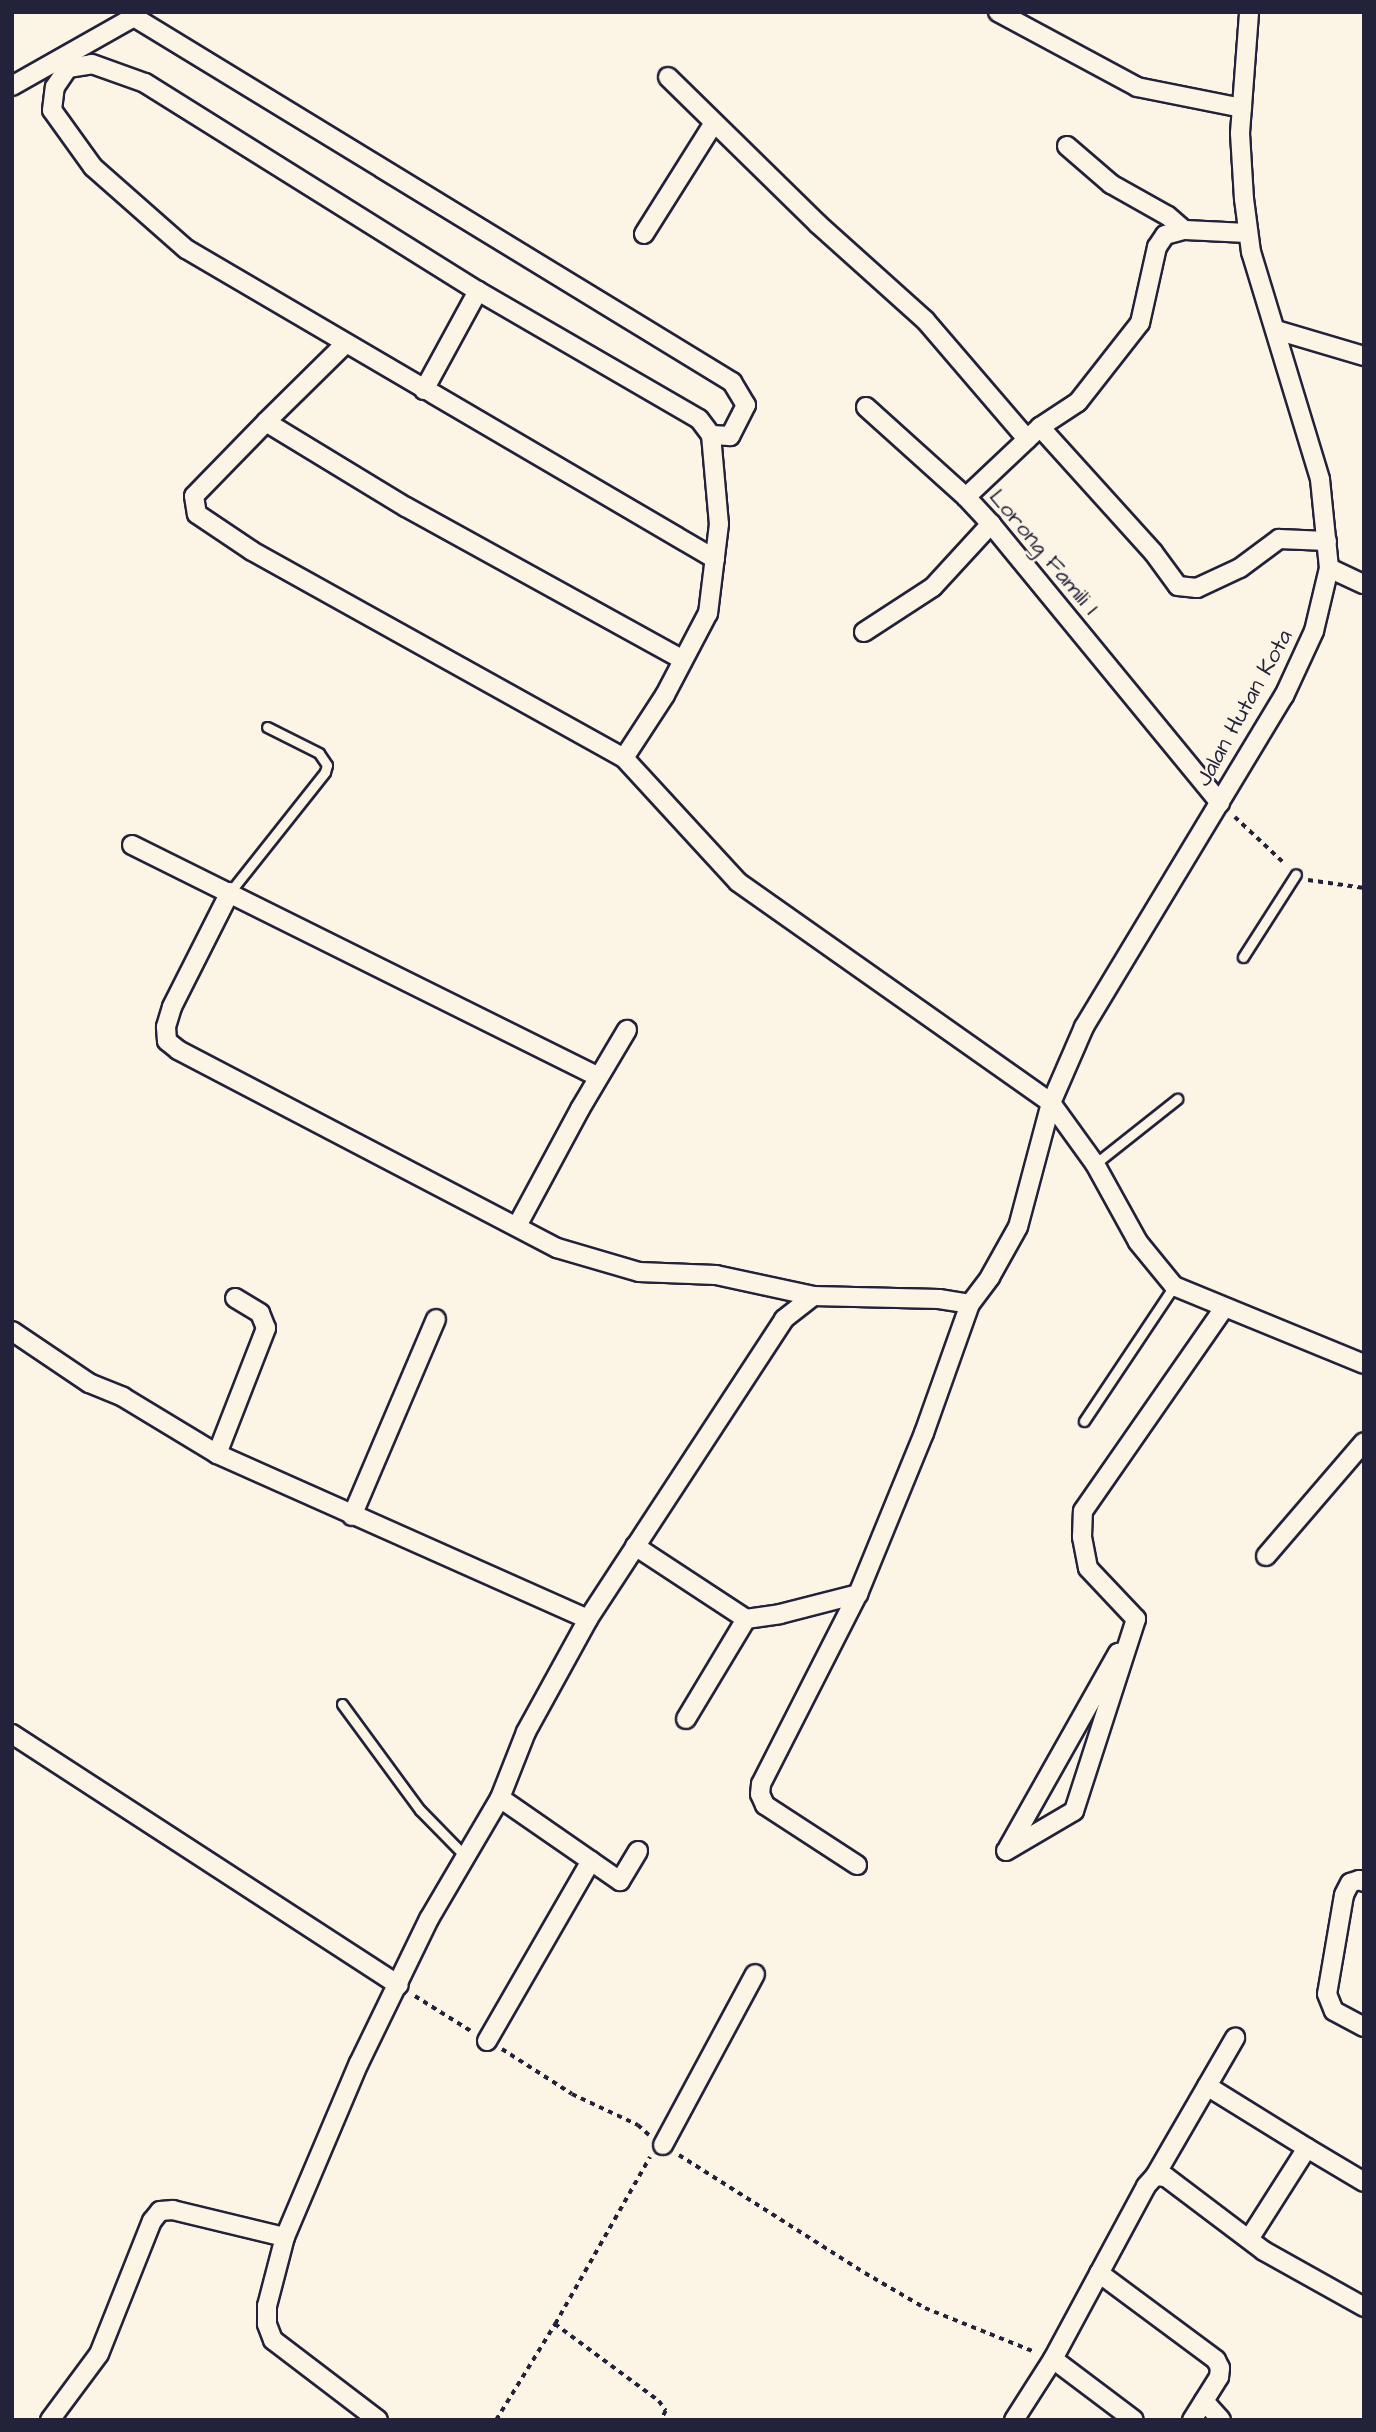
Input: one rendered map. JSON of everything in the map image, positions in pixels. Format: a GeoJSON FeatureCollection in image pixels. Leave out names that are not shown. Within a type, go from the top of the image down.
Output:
{"type":"FeatureCollection","features":[{"type":"Feature","properties":{"kind":"street"},"geometry":{"type":"LineString","coordinates":[[998,12],[1137,87],[1242,108]]}},
{"type":"Feature","properties":{"kind":"street","name":"Jalan Hutan Kota"},"geometry":{"type":"LineString","coordinates":[[857,1865],[765,1805],[760,1794],[761,1784],[858,1594],[924,1433],[970,1304],[990,1277],[1018,1227],[1051,1104],[1084,1027],[1284,696],[1314,631],[1329,568],[1320,479],[1254,264],[1248,233],[1240,133],[1249,12]]}},
{"type":"Feature","properties":{"kind":"street"},"geometry":{"type":"LineString","coordinates":[[12,86],[134,17],[732,382],[746,405],[730,436],[711,435]]}},
{"type":"Feature","properties":{"kind":"street"},"geometry":{"type":"LineString","coordinates":[[624,758],[665,695],[708,613],[715,559],[719,524],[711,435],[699,419],[478,291],[145,83],[92,64],[68,68],[55,87],[52,110],[93,167],[186,249],[715,559]]}},
{"type":"Feature","properties":{"kind":"street"},"geometry":{"type":"LineString","coordinates":[[668,78],[818,224],[925,320],[1153,552],[1178,586],[1197,588],[1240,568],[1279,539],[1327,541]]}},
{"type":"Feature","properties":{"kind":"street"},"geometry":{"type":"LineString","coordinates":[[644,234],[713,123]]}},
{"type":"Feature","properties":{"kind":"street"},"geometry":{"type":"LineString","coordinates":[[1067,146],[1111,184],[1168,216],[1184,230],[1248,233]]}},
{"type":"Feature","properties":{"kind":"street","name":"Lorong Famili I"},"geometry":{"type":"LineString","coordinates":[[1184,230],[1165,236],[1157,247],[1140,323],[1078,402],[1034,433],[966,497],[1220,803]]}},
{"type":"Feature","properties":{"kind":"street"},"geometry":{"type":"LineString","coordinates":[[424,390],[478,291]]}},
{"type":"Feature","properties":{"kind":"street"},"geometry":{"type":"LineString","coordinates":[[1276,330],[1364,356]]}},
{"type":"Feature","properties":{"kind":"street"},"geometry":{"type":"LineString","coordinates":[[345,344],[194,496],[197,514],[252,551],[624,758],[738,882],[1051,1104],[1095,1164],[1138,1242],[1174,1286],[1364,1364]]}},
{"type":"Feature","properties":{"kind":"street"},"geometry":{"type":"LineString","coordinates":[[866,407],[966,497]]}},
{"type":"Feature","properties":{"kind":"street"},"geometry":{"type":"LineString","coordinates":[[266,422],[406,507],[683,660]]}},
{"type":"Feature","properties":{"kind":"street"},"geometry":{"type":"LineString","coordinates":[[864,632],[933,587],[991,524]]}},
{"type":"Feature","properties":{"kind":"street"},"geometry":{"type":"LineString","coordinates":[[1329,568],[1364,584]]}},
{"type":"Feature","properties":{"kind":"street"},"geometry":{"type":"LineString","coordinates":[[132,845],[599,1077]]}},
{"type":"Feature","properties":{"kind":"street"},"geometry":{"type":"LineString","coordinates":[[230,892],[172,1007],[166,1027],[167,1041],[178,1050],[393,1165],[557,1248],[639,1272],[716,1275],[813,1296],[940,1300],[970,1304]]}},
{"type":"Feature","properties":{"kind":"street"},"geometry":{"type":"LineString","coordinates":[[517,1226],[627,1030]]}},
{"type":"Feature","properties":{"kind":"street"},"geometry":{"type":"LineString","coordinates":[[378,2420],[273,2340],[267,2324],[267,2306],[285,2237],[359,2063],[429,1919],[500,1798],[526,1732],[588,1619],[784,1319],[813,1296]]}},
{"type":"Feature","properties":{"kind":"street"},"geometry":{"type":"LineString","coordinates":[[217,1454],[266,1328],[260,1313],[235,1297]]}},
{"type":"Feature","properties":{"kind":"street"},"geometry":{"type":"LineString","coordinates":[[1136,1619],[1088,1568],[1082,1537],[1083,1510],[1224,1308]]}},
{"type":"Feature","properties":{"kind":"street"},"geometry":{"type":"LineString","coordinates":[[352,1516],[436,1320]]}},
{"type":"Feature","properties":{"kind":"street"},"geometry":{"type":"LineString","coordinates":[[12,1331],[89,1383],[123,1397],[217,1454],[588,1619]]}},
{"type":"Feature","properties":{"kind":"street"},"geometry":{"type":"LineString","coordinates":[[1266,1556],[1364,1442]]}},
{"type":"Feature","properties":{"kind":"street"},"geometry":{"type":"LineString","coordinates":[[635,1546],[746,1619],[780,1614],[858,1594]]}},
{"type":"Feature","properties":{"kind":"street"},"geometry":{"type":"LineString","coordinates":[[686,1719],[746,1619]]}},
{"type":"Feature","properties":{"kind":"street"},"geometry":{"type":"LineString","coordinates":[[1136,1619],[1074,1811],[1006,1851],[1104,1677],[1136,1619]]}},
{"type":"Feature","properties":{"kind":"street"},"geometry":{"type":"LineString","coordinates":[[12,1734],[399,1985]]}},
{"type":"Feature","properties":{"kind":"street"},"geometry":{"type":"LineString","coordinates":[[500,1798],[620,1881],[638,1851]]}},
{"type":"Feature","properties":{"kind":"street"},"geometry":{"type":"LineString","coordinates":[[487,2041],[591,1861]]}},
{"type":"Feature","properties":{"kind":"street"},"geometry":{"type":"LineString","coordinates":[[1364,1882],[1359,1880],[1350,1883],[1344,1895],[1327,1994],[1334,2011],[1364,2027]]}},
{"type":"Feature","properties":{"kind":"street"},"geometry":{"type":"LineString","coordinates":[[658,2142],[755,1974]]}},
{"type":"Feature","properties":{"kind":"street"},"geometry":{"type":"LineString","coordinates":[[1014,2420],[1053,2359],[1146,2186],[1155,2176],[1235,2038]]}},
{"type":"Feature","properties":{"kind":"street"},"geometry":{"type":"LineString","coordinates":[[1207,2086],[1364,2182]]}},
{"type":"Feature","properties":{"kind":"street"},"geometry":{"type":"LineString","coordinates":[[1250,2239],[1307,2148]]}},
{"type":"Feature","properties":{"kind":"street"},"geometry":{"type":"LineString","coordinates":[[1155,2176],[1166,2176],[1250,2239],[1364,2307]]}},
{"type":"Feature","properties":{"kind":"street"},"geometry":{"type":"LineString","coordinates":[[50,2420],[99,2354],[152,2221],[160,2211],[173,2210],[285,2237]]}},
{"type":"Feature","properties":{"kind":"street"},"geometry":{"type":"LineString","coordinates":[[1099,2273],[1216,2360],[1220,2368],[1219,2377],[1192,2420]]}},
{"type":"Feature","properties":{"kind":"street"},"geometry":{"type":"LineString","coordinates":[[1053,2359],[1134,2420]]}},
{"type":"Feature","properties":{"kind":"street"},"geometry":{"type":"LineString","coordinates":[[1204,2401],[1221,2420]]}},
{"type":"Feature","properties":{"kind":"lane"},"geometry":{"type":"LineString","coordinates":[[230,892],[326,772],[327,765],[318,753],[267,727]]}},
{"type":"Feature","properties":{"kind":"lane"},"geometry":{"type":"LineString","coordinates":[[1243,957],[1296,874]]}},
{"type":"Feature","properties":{"kind":"lane"},"geometry":{"type":"LineString","coordinates":[[1095,1164],[1177,1098]]}},
{"type":"Feature","properties":{"kind":"lane"},"geometry":{"type":"LineString","coordinates":[[1084,1421],[1174,1286]]}},
{"type":"Feature","properties":{"kind":"lane"},"geometry":{"type":"LineString","coordinates":[[342,1704],[420,1810],[466,1857]]}},
{"type":"Feature","properties":{"kind":"path"},"geometry":{"type":"LineString","coordinates":[[1220,803],[1296,874],[1317,882],[1364,888]]}},
{"type":"Feature","properties":{"kind":"path"},"geometry":{"type":"LineString","coordinates":[[399,1985],[572,2094],[638,2125],[658,2142],[864,2273],[926,2308],[1053,2359]]}},
{"type":"Feature","properties":{"kind":"path"},"geometry":{"type":"LineString","coordinates":[[496,2420],[555,2324],[658,2142]]}},
{"type":"Feature","properties":{"kind":"path"},"geometry":{"type":"LineString","coordinates":[[555,2324],[659,2401],[666,2411],[661,2420]]}}]}
